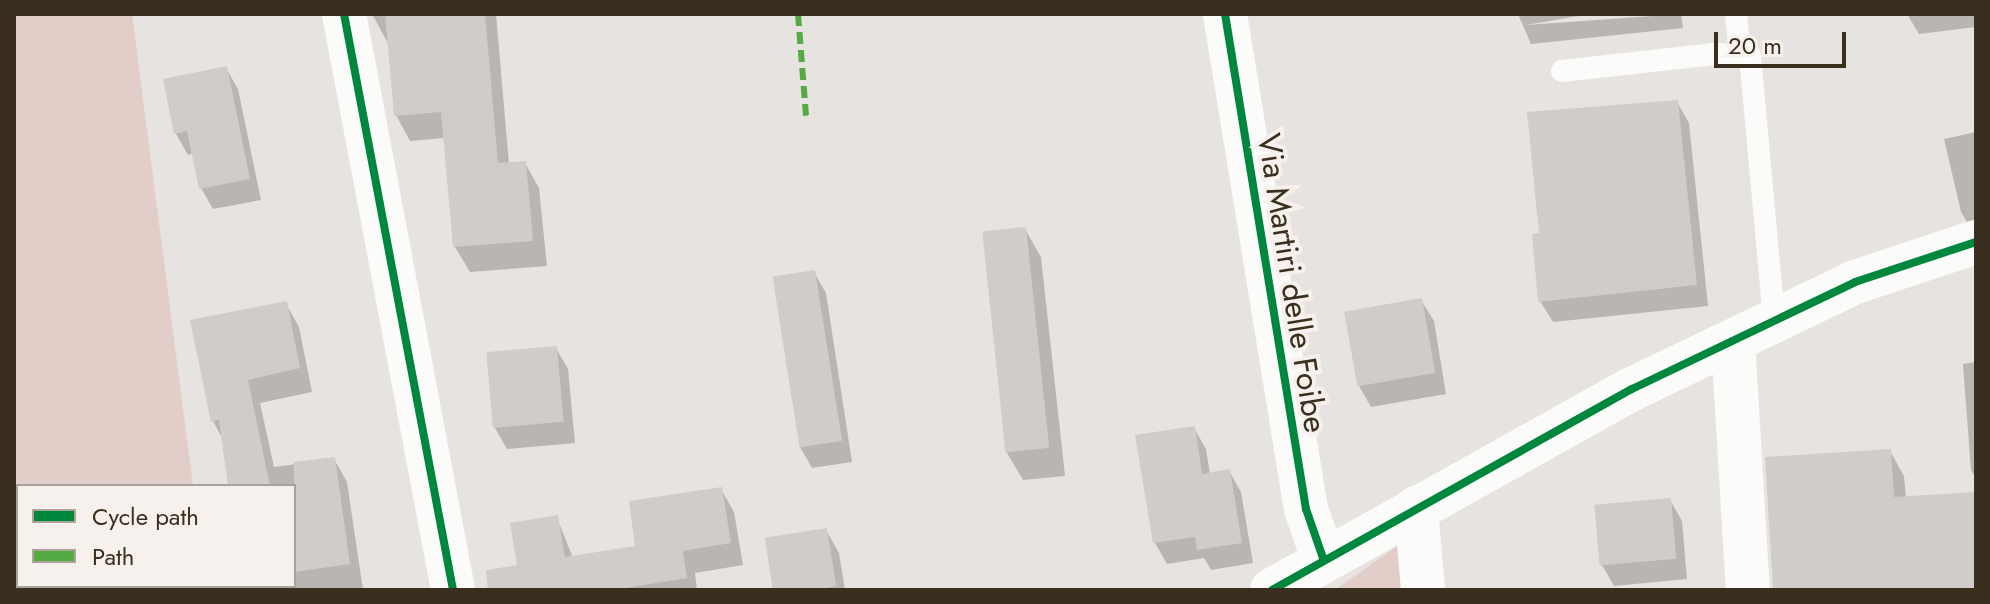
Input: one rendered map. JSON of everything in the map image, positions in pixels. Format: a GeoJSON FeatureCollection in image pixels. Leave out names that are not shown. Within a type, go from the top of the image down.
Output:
{"type":"FeatureCollection","features":[{"type":"Feature","properties":{"kind":"street"},"geometry":{"type":"LineString","coordinates":[[344,14],[453,590]]}},
{"type":"Feature","properties":{"kind":"street","name":"Via Martiri delle Foibe"},"geometry":{"type":"LineString","coordinates":[[1225,14],[1306,509],[1323,558]]}},
{"type":"Feature","properties":{"kind":"street"},"geometry":{"type":"LineString","coordinates":[[1272,590],[1323,558],[1719,348],[1855,282],[1976,242]]}},
{"type":"Feature","properties":{"kind":"street"},"geometry":{"type":"LineString","coordinates":[[1718,590],[1719,348]]}},
{"type":"Feature","properties":{"kind":"street"},"geometry":{"type":"LineString","coordinates":[[1719,348],[1748,590]]}},
{"type":"Feature","properties":{"kind":"street"},"geometry":{"type":"LineString","coordinates":[[1416,508],[1423,590]]}},
{"type":"Feature","properties":{"kind":"lane"},"geometry":{"type":"LineString","coordinates":[[1736,14],[1740,52]]}},
{"type":"Feature","properties":{"kind":"lane"},"geometry":{"type":"LineString","coordinates":[[1562,71],[1740,52],[1750,56],[1755,67],[1774,321]]}},
{"type":"Feature","properties":{"kind":"shaded area"},"geometry":{"type":"Polygon","coordinates":[[[14,14],[132,14],[193,484],[16,484],[14,553],[14,14]]]}},
{"type":"Feature","properties":{"kind":"shaded area"},"geometry":{"type":"Polygon","coordinates":[[[1400,544],[1405,590],[1335,590],[1400,544]]]}},
{"type":"Feature","properties":{"kind":"building"},"geometry":{"type":"Polygon","coordinates":[[[385,14],[485,14],[498,163],[526,161],[533,241],[453,247],[441,112],[394,116],[385,14]]]}},
{"type":"Feature","properties":{"kind":"building"},"geometry":{"type":"Polygon","coordinates":[[[227,66],[250,179],[199,189],[187,131],[174,134],[163,79],[227,66]]]}},
{"type":"Feature","properties":{"kind":"building"},"geometry":{"type":"Polygon","coordinates":[[[1678,100],[1697,285],[1538,302],[1532,234],[1539,233],[1527,112],[1678,100]]]}},
{"type":"Feature","properties":{"kind":"building"},"geometry":{"type":"Polygon","coordinates":[[[1026,227],[1049,448],[1005,452],[982,232],[1026,227]]]}},
{"type":"Feature","properties":{"kind":"building"},"geometry":{"type":"Polygon","coordinates":[[[815,270],[842,441],[800,448],[773,277],[815,270]]]}},
{"type":"Feature","properties":{"kind":"building"},"geometry":{"type":"Polygon","coordinates":[[[1422,298],[1435,373],[1357,387],[1344,312],[1422,298]]]}},
{"type":"Feature","properties":{"kind":"building"},"geometry":{"type":"Polygon","coordinates":[[[287,301],[300,368],[248,380],[270,484],[228,484],[219,420],[211,422],[190,320],[287,301]]]}},
{"type":"Feature","properties":{"kind":"building"},"geometry":{"type":"Polygon","coordinates":[[[557,346],[564,422],[493,428],[486,352],[557,346]]]}},
{"type":"Feature","properties":{"kind":"building"},"geometry":{"type":"Polygon","coordinates":[[[1195,426],[1202,474],[1230,469],[1242,543],[1197,550],[1195,537],[1153,543],[1135,435],[1195,426]]]}},
{"type":"Feature","properties":{"kind":"building"},"geometry":{"type":"Polygon","coordinates":[[[1891,449],[1894,497],[1976,492],[1976,590],[1773,590],[1765,457],[1891,449]]]}},
{"type":"Feature","properties":{"kind":"building"},"geometry":{"type":"Polygon","coordinates":[[[335,457],[350,564],[296,572],[294,462],[335,457]]]}},
{"type":"Feature","properties":{"kind":"building"},"geometry":{"type":"Polygon","coordinates":[[[722,487],[731,543],[683,551],[687,578],[613,590],[488,590],[486,570],[517,565],[510,523],[558,515],[565,557],[635,546],[629,501],[722,487]]]}},
{"type":"Feature","properties":{"kind":"building"},"geometry":{"type":"Polygon","coordinates":[[[1671,498],[1676,559],[1600,565],[1594,505],[1671,498]]]}},
{"type":"Feature","properties":{"kind":"building"},"geometry":{"type":"Polygon","coordinates":[[[827,528],[836,586],[773,590],[765,538],[827,528]]]}},
{"type":"Feature","properties":{"kind":"marked path"},"geometry":{"type":"LineString","coordinates":[[798,14],[806,116]]}},
{"type":"Feature","properties":{"kind":"cycle path"},"geometry":{"type":"LineString","coordinates":[[344,14],[453,590]]}},
{"type":"Feature","properties":{"kind":"cycle path"},"geometry":{"type":"LineString","coordinates":[[1225,14],[1306,509],[1323,558]]}},
{"type":"Feature","properties":{"kind":"cycle path"},"geometry":{"type":"LineString","coordinates":[[1272,590],[1632,389],[1855,282],[1976,242]]}}]}
